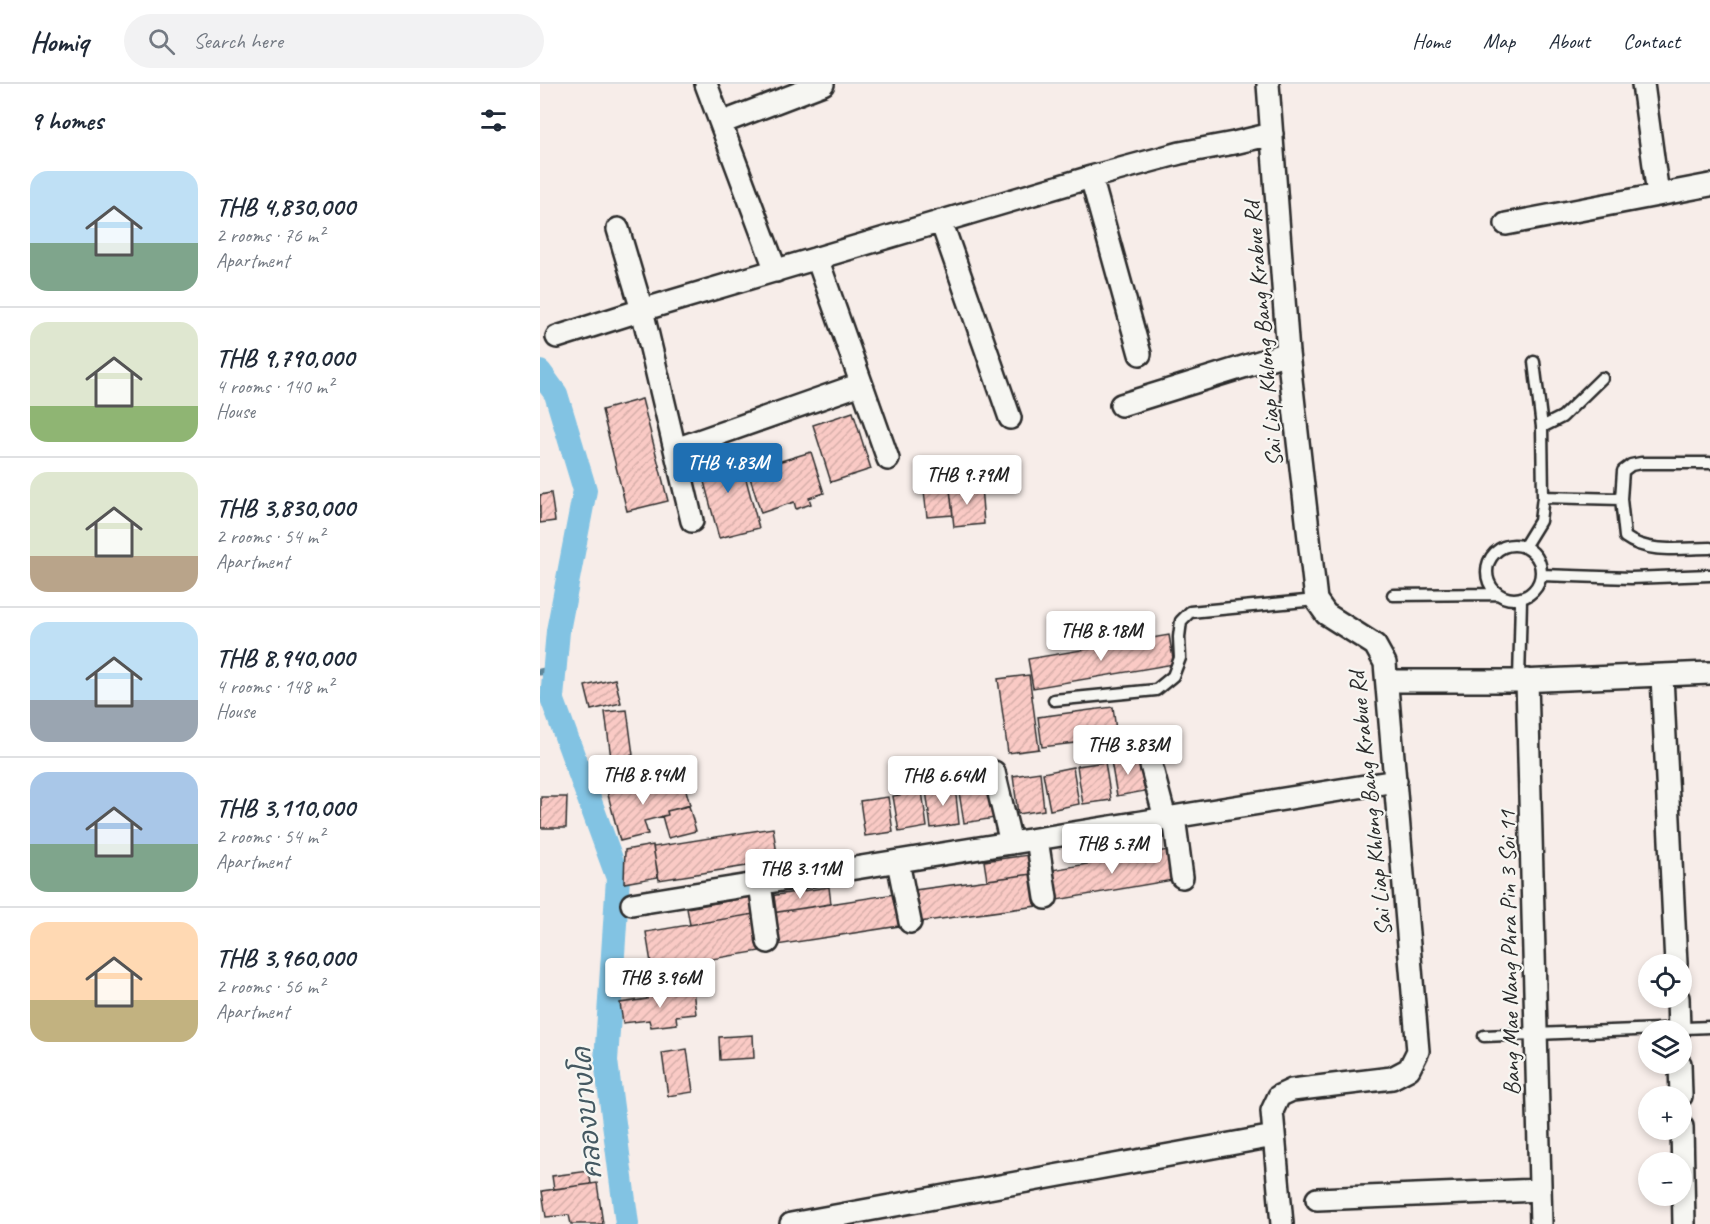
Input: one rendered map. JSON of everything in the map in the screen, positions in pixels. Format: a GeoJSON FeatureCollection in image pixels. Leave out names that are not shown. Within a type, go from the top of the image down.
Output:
{"type":"FeatureCollection","features":[{"type":"Feature","properties":{"kind":"street"},"geometry":{"type":"LineString","coordinates":[[706,84],[776,271]]}},
{"type":"Feature","properties":{"kind":"street"},"geometry":{"type":"LineString","coordinates":[[721,123],[823,84]]}},
{"type":"Feature","properties":{"kind":"street","name":"Sai Liap Khlong Bang Krabue Rd"},"geometry":{"type":"LineString","coordinates":[[1268,84],[1288,353],[1316,600],[1326,614],[1375,645],[1385,663],[1418,1052],[1409,1069],[1392,1078],[1292,1090],[1279,1096],[1272,1111],[1282,1224]]}},
{"type":"Feature","properties":{"kind":"street"},"geometry":{"type":"LineString","coordinates":[[1643,84],[1658,195]]}},
{"type":"Feature","properties":{"kind":"street"},"geometry":{"type":"LineString","coordinates":[[557,337],[1091,177],[1180,153],[1272,134]]}},
{"type":"Feature","properties":{"kind":"street"},"geometry":{"type":"LineString","coordinates":[[1091,177],[1140,354]]}},
{"type":"Feature","properties":{"kind":"street"},"geometry":{"type":"LineString","coordinates":[[1506,224],[1710,185]]}},
{"type":"Feature","properties":{"kind":"street"},"geometry":{"type":"LineString","coordinates":[[941,221],[1010,418]]}},
{"type":"Feature","properties":{"kind":"street"},"geometry":{"type":"LineString","coordinates":[[618,229],[642,310],[692,521]]}},
{"type":"Feature","properties":{"kind":"street"},"geometry":{"type":"LineString","coordinates":[[817,258],[888,459]]}},
{"type":"Feature","properties":{"kind":"street"},"geometry":{"type":"LineString","coordinates":[[1121,405],[1288,353]]}},
{"type":"Feature","properties":{"kind":"street"},"geometry":{"type":"LineString","coordinates":[[676,449],[861,384]]}},
{"type":"Feature","properties":{"kind":"street"},"geometry":{"type":"LineString","coordinates":[[1388,681],[1523,680],[1710,673]]}},
{"type":"Feature","properties":{"kind":"street"},"geometry":{"type":"LineString","coordinates":[[1662,676],[1676,954]]}},
{"type":"Feature","properties":{"kind":"street","name":"Bang Mae Nang Phra Pin 3 Soi 11"},"geometry":{"type":"LineString","coordinates":[[1523,680],[1537,1034],[1541,1224]]}},
{"type":"Feature","properties":{"kind":"street"},"geometry":{"type":"LineString","coordinates":[[1146,746],[1170,818],[1182,877]]}},
{"type":"Feature","properties":{"kind":"street"},"geometry":{"type":"LineString","coordinates":[[994,772],[1011,843]]}},
{"type":"Feature","properties":{"kind":"street"},"geometry":{"type":"LineString","coordinates":[[632,904],[1396,782]]}},
{"type":"Feature","properties":{"kind":"street"},"geometry":{"type":"LineString","coordinates":[[1037,839],[1046,898]]}},
{"type":"Feature","properties":{"kind":"street"},"geometry":{"type":"LineString","coordinates":[[898,862],[910,922]]}},
{"type":"Feature","properties":{"kind":"street"},"geometry":{"type":"LineString","coordinates":[[760,884],[768,942]]}},
{"type":"Feature","properties":{"kind":"street"},"geometry":{"type":"LineString","coordinates":[[791,1224],[1274,1136]]}},
{"type":"Feature","properties":{"kind":"street"},"geometry":{"type":"LineString","coordinates":[[1682,1140],[1684,1224]]}},
{"type":"Feature","properties":{"kind":"street"},"geometry":{"type":"LineString","coordinates":[[1317,1199],[1539,1190]]}},
{"type":"Feature","properties":{"kind":"lane"},"geometry":{"type":"LineString","coordinates":[[1524,547],[1540,521],[1543,497],[1542,427],[1534,363]]}},
{"type":"Feature","properties":{"kind":"lane"},"geometry":{"type":"LineString","coordinates":[[1542,427],[1562,417],[1602,378]]}},
{"type":"Feature","properties":{"kind":"lane"},"geometry":{"type":"LineString","coordinates":[[1710,463],[1631,465],[1623,471],[1622,499],[1625,537],[1634,544],[1648,548],[1710,548]]}},
{"type":"Feature","properties":{"kind":"lane"},"geometry":{"type":"LineString","coordinates":[[1543,497],[1622,499]]}},
{"type":"Feature","properties":{"kind":"lane"},"geometry":{"type":"LineString","coordinates":[[1516,545],[1524,547],[1538,558],[1540,581],[1532,592],[1521,598],[1505,598],[1492,589],[1486,574],[1490,559],[1501,548],[1516,545]]}},
{"type":"Feature","properties":{"kind":"lane"},"geometry":{"type":"LineString","coordinates":[[1541,574],[1631,578],[1710,575]]}},
{"type":"Feature","properties":{"kind":"lane"},"geometry":{"type":"LineString","coordinates":[[1393,595],[1498,594]]}},
{"type":"Feature","properties":{"kind":"lane"},"geometry":{"type":"LineString","coordinates":[[1521,598],[1523,680]]}},
{"type":"Feature","properties":{"kind":"lane"},"geometry":{"type":"LineString","coordinates":[[1054,700],[1156,690],[1173,676],[1180,658],[1181,621],[1190,612],[1316,600]]}},
{"type":"Feature","properties":{"kind":"lane"},"geometry":{"type":"LineString","coordinates":[[1692,1028],[1710,1027]]}},
{"type":"Feature","properties":{"kind":"lane"},"geometry":{"type":"LineString","coordinates":[[1484,1036],[1638,1030]]}},
{"type":"Feature","properties":{"kind":"building"},"geometry":{"type":"Polygon","coordinates":[[[642,399],[668,501],[627,511],[602,410],[642,399]]]}},
{"type":"Feature","properties":{"kind":"building"},"geometry":{"type":"Polygon","coordinates":[[[853,412],[871,469],[831,482],[813,425],[853,412]]]}},
{"type":"Feature","properties":{"kind":"building"},"geometry":{"type":"Polygon","coordinates":[[[738,449],[759,528],[719,538],[698,459],[738,449]]]}},
{"type":"Feature","properties":{"kind":"building"},"geometry":{"type":"Polygon","coordinates":[[[811,452],[824,493],[809,498],[811,504],[796,509],[794,502],[761,513],[748,471],[811,452]]]}},
{"type":"Feature","properties":{"kind":"building"},"geometry":{"type":"Polygon","coordinates":[[[981,486],[984,524],[954,527],[950,489],[981,486]]]}},
{"type":"Feature","properties":{"kind":"building"},"geometry":{"type":"Polygon","coordinates":[[[950,489],[953,515],[927,517],[924,491],[950,489]]]}},
{"type":"Feature","properties":{"kind":"building"},"geometry":{"type":"Polygon","coordinates":[[[551,493],[555,521],[540,523],[540,495],[551,493]]]}},
{"type":"Feature","properties":{"kind":"building"},"geometry":{"type":"Polygon","coordinates":[[[1169,635],[1174,664],[1033,688],[1028,659],[1169,635]]]}},
{"type":"Feature","properties":{"kind":"building"},"geometry":{"type":"Polygon","coordinates":[[[1029,675],[1039,749],[1008,753],[998,679],[1029,675]]]}},
{"type":"Feature","properties":{"kind":"building"},"geometry":{"type":"Polygon","coordinates":[[[615,679],[621,703],[591,710],[585,686],[615,679]]]}},
{"type":"Feature","properties":{"kind":"building"},"geometry":{"type":"Polygon","coordinates":[[[1113,707],[1117,738],[1042,747],[1038,717],[1113,707]]]}},
{"type":"Feature","properties":{"kind":"building"},"geometry":{"type":"Polygon","coordinates":[[[627,710],[633,755],[611,758],[605,712],[627,710]]]}},
{"type":"Feature","properties":{"kind":"building"},"geometry":{"type":"Polygon","coordinates":[[[626,756],[629,771],[612,773],[611,758],[626,756]]]}},
{"type":"Feature","properties":{"kind":"building"},"geometry":{"type":"Polygon","coordinates":[[[1138,756],[1145,791],[1117,796],[1111,761],[1138,756]]]}},
{"type":"Feature","properties":{"kind":"building"},"geometry":{"type":"Polygon","coordinates":[[[1105,762],[1111,800],[1083,804],[1077,766],[1105,762]]]}},
{"type":"Feature","properties":{"kind":"building"},"geometry":{"type":"Polygon","coordinates":[[[1073,767],[1079,804],[1050,810],[1043,773],[1073,767]]]}},
{"type":"Feature","properties":{"kind":"building"},"geometry":{"type":"Polygon","coordinates":[[[1040,772],[1044,810],[1018,814],[1013,776],[1040,772]]]}},
{"type":"Feature","properties":{"kind":"building"},"geometry":{"type":"Polygon","coordinates":[[[634,779],[638,790],[662,784],[662,788],[684,783],[690,805],[667,811],[668,815],[644,821],[648,834],[620,841],[606,787],[634,779]]]}},
{"type":"Feature","properties":{"kind":"building"},"geometry":{"type":"Polygon","coordinates":[[[989,781],[995,818],[964,823],[958,786],[989,781]]]}},
{"type":"Feature","properties":{"kind":"building"},"geometry":{"type":"Polygon","coordinates":[[[955,786],[959,824],[931,828],[926,790],[955,786]]]}},
{"type":"Feature","properties":{"kind":"building"},"geometry":{"type":"Polygon","coordinates":[[[922,791],[927,827],[899,832],[893,796],[922,791]]]}},
{"type":"Feature","properties":{"kind":"building"},"geometry":{"type":"Polygon","coordinates":[[[541,797],[567,797],[566,828],[541,828],[541,797]]]}},
{"type":"Feature","properties":{"kind":"building"},"geometry":{"type":"Polygon","coordinates":[[[888,797],[893,832],[865,836],[860,801],[888,797]]]}},
{"type":"Feature","properties":{"kind":"building"},"geometry":{"type":"Polygon","coordinates":[[[689,806],[696,831],[668,838],[662,816],[668,815],[667,811],[689,806]]]}},
{"type":"Feature","properties":{"kind":"building"},"geometry":{"type":"Polygon","coordinates":[[[773,828],[778,861],[659,880],[653,847],[773,828]]]}},
{"type":"Feature","properties":{"kind":"building"},"geometry":{"type":"Polygon","coordinates":[[[653,845],[658,877],[624,883],[625,850],[653,845]]]}},
{"type":"Feature","properties":{"kind":"building"},"geometry":{"type":"Polygon","coordinates":[[[1168,850],[1173,880],[1057,900],[1052,870],[1168,850]]]}},
{"type":"Feature","properties":{"kind":"building"},"geometry":{"type":"Polygon","coordinates":[[[1029,855],[1032,874],[987,880],[984,861],[1029,855]]]}},
{"type":"Feature","properties":{"kind":"building"},"geometry":{"type":"Polygon","coordinates":[[[1032,874],[1037,906],[919,922],[915,890],[1032,874]]]}},
{"type":"Feature","properties":{"kind":"building"},"geometry":{"type":"Polygon","coordinates":[[[829,887],[831,904],[772,913],[770,896],[829,887]]]}},
{"type":"Feature","properties":{"kind":"building"},"geometry":{"type":"Polygon","coordinates":[[[894,894],[899,926],[777,945],[772,913],[894,894]]]}},
{"type":"Feature","properties":{"kind":"building"},"geometry":{"type":"Polygon","coordinates":[[[751,897],[754,914],[690,925],[687,908],[751,897]]]}},
{"type":"Feature","properties":{"kind":"building"},"geometry":{"type":"Polygon","coordinates":[[[754,914],[760,951],[652,969],[646,932],[754,914]]]}},
{"type":"Feature","properties":{"kind":"building"},"geometry":{"type":"Polygon","coordinates":[[[693,990],[696,1014],[676,1016],[677,1024],[651,1027],[649,1020],[623,1023],[620,1003],[647,999],[647,996],[693,990]]]}},
{"type":"Feature","properties":{"kind":"building"},"geometry":{"type":"Polygon","coordinates":[[[753,1035],[754,1058],[720,1060],[719,1037],[753,1035]]]}},
{"type":"Feature","properties":{"kind":"building"},"geometry":{"type":"Polygon","coordinates":[[[687,1049],[693,1092],[668,1096],[662,1053],[687,1049]]]}},
{"type":"Feature","properties":{"kind":"building"},"geometry":{"type":"Polygon","coordinates":[[[589,1171],[591,1184],[554,1189],[552,1176],[589,1171]]]}},
{"type":"Feature","properties":{"kind":"building"},"geometry":{"type":"Polygon","coordinates":[[[597,1183],[603,1224],[571,1224],[569,1215],[546,1217],[542,1191],[597,1183]]]}},
{"type":"Feature","properties":{"kind":"waterway","name":"คลองบางโค"},"geometry":{"type":"LineString","coordinates":[[540,372],[556,394],[585,490],[558,631],[552,698],[618,878],[606,1061],[627,1224]]}},
{"type":"Feature","properties":{"kind":"waterway"},"geometry":{"type":"LineString","coordinates":[[540,672],[554,669]]}}]}
